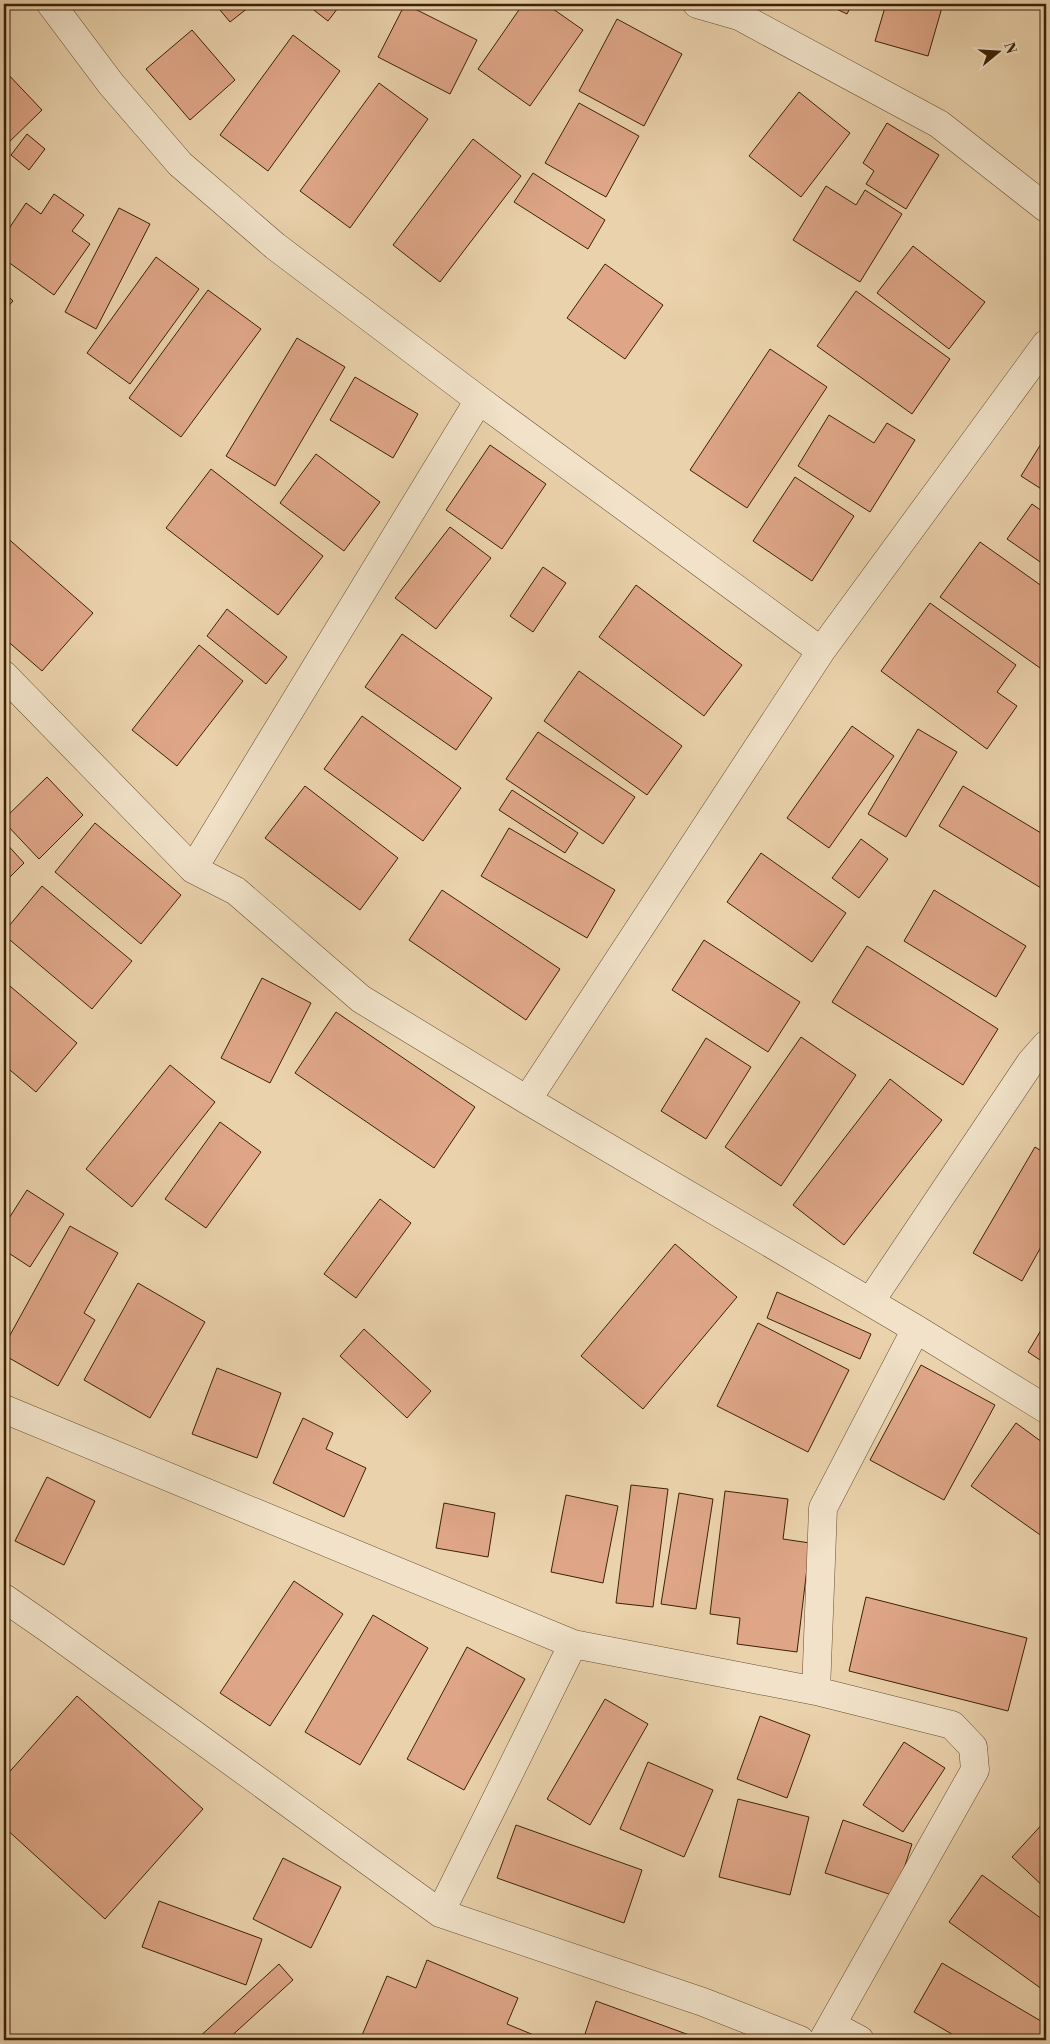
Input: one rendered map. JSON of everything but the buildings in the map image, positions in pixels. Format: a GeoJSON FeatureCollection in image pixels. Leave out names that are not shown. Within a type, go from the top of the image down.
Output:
{"type":"FeatureCollection","features":[{"type":"Feature","properties":{"kind":"street"},"geometry":{"type":"LineString","coordinates":[[51,4],[111,84],[180,164],[275,246],[479,400],[821,651]]}},
{"type":"Feature","properties":{"kind":"street"},"geometry":{"type":"LineString","coordinates":[[697,4],[741,10],[939,124],[1046,208]]}},
{"type":"Feature","properties":{"kind":"street"},"geometry":{"type":"LineString","coordinates":[[527,1100],[821,651],[1046,344]]}},
{"type":"Feature","properties":{"kind":"street"},"geometry":{"type":"LineString","coordinates":[[193,869],[479,400]]}},
{"type":"Feature","properties":{"kind":"street"},"geometry":{"type":"LineString","coordinates":[[4,676],[193,869],[236,891],[361,998],[527,1100],[916,1329],[1046,1409]]}},
{"type":"Feature","properties":{"kind":"street"},"geometry":{"type":"LineString","coordinates":[[870,1302],[1031,1062],[1046,1045]]}},
{"type":"Feature","properties":{"kind":"street"},"geometry":{"type":"LineString","coordinates":[[816,1691],[823,1508],[916,1329]]}},
{"type":"Feature","properties":{"kind":"street"},"geometry":{"type":"LineString","coordinates":[[4,1409],[573,1644],[816,1691],[952,1725],[973,1747],[976,1770],[828,2033],[860,2040]]}},
{"type":"Feature","properties":{"kind":"street"},"geometry":{"type":"LineString","coordinates":[[4,1598],[440,1913],[703,2002],[800,2040]]}},
{"type":"Feature","properties":{"kind":"street"},"geometry":{"type":"LineString","coordinates":[[440,1913],[573,1644]]}}]}
